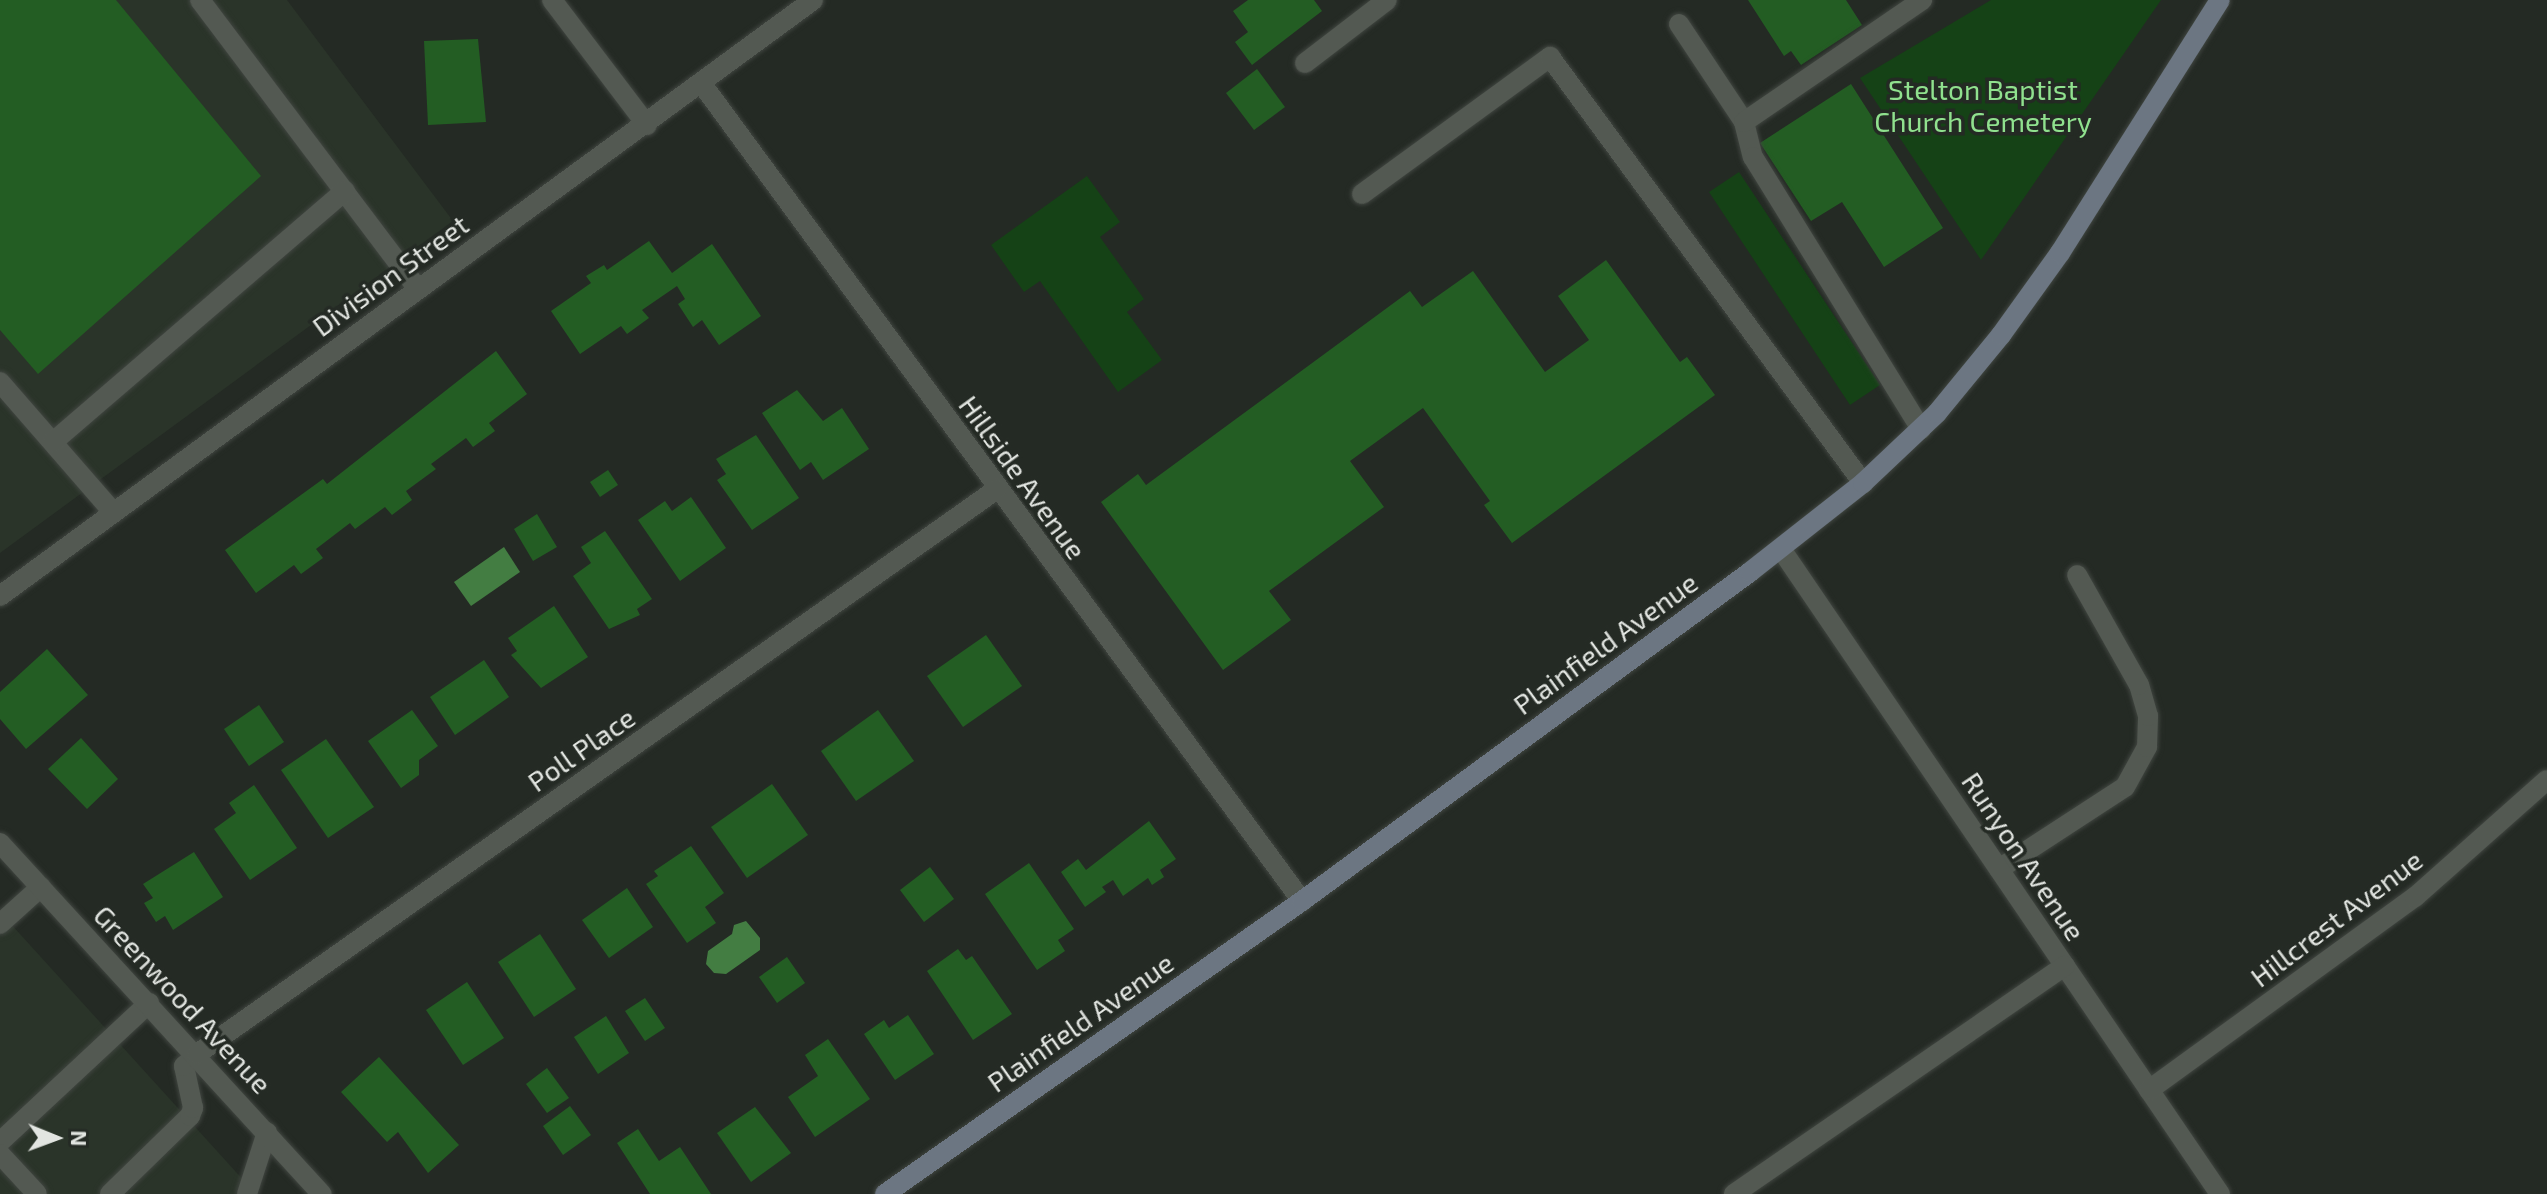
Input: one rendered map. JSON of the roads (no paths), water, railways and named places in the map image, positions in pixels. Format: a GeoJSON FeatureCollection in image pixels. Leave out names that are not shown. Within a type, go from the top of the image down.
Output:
{"type":"FeatureCollection","features":[{"type":"Feature","properties":{"kind":"main road","name":"Plainfield Avenue"},"geometry":{"type":"LineString","coordinates":[[885,1194],[1302,901],[1781,549],[1863,483],[1921,429],[2001,335],[2060,253],[2220,0]]}},
{"type":"Feature","properties":{"kind":"street"},"geometry":{"type":"LineString","coordinates":[[200,0],[418,289]]}},
{"type":"Feature","properties":{"kind":"street"},"geometry":{"type":"LineString","coordinates":[[552,0],[647,125]]}},
{"type":"Feature","properties":{"kind":"street","name":"Division Street"},"geometry":{"type":"LineString","coordinates":[[0,596],[647,125],[813,0]]}},
{"type":"Feature","properties":{"kind":"street"},"geometry":{"type":"LineString","coordinates":[[1305,63],[1387,0]]}},
{"type":"Feature","properties":{"kind":"street"},"geometry":{"type":"LineString","coordinates":[[1744,122],[1922,0]]}},
{"type":"Feature","properties":{"kind":"street"},"geometry":{"type":"LineString","coordinates":[[1679,24],[1744,122],[1753,157],[1921,429]]}},
{"type":"Feature","properties":{"kind":"street"},"geometry":{"type":"LineString","coordinates":[[1362,194],[1550,57],[1863,483]]}},
{"type":"Feature","properties":{"kind":"street","name":"Hillside Avenue"},"geometry":{"type":"LineString","coordinates":[[702,84],[1302,901]]}},
{"type":"Feature","properties":{"kind":"street"},"geometry":{"type":"LineString","coordinates":[[53,442],[345,191]]}},
{"type":"Feature","properties":{"kind":"street"},"geometry":{"type":"LineString","coordinates":[[0,382],[113,512]]}},
{"type":"Feature","properties":{"kind":"street","name":"Poll Place"},"geometry":{"type":"LineString","coordinates":[[197,1054],[997,489]]}},
{"type":"Feature","properties":{"kind":"street","name":"Runyon Avenue"},"geometry":{"type":"LineString","coordinates":[[1781,549],[2220,1194]]}},
{"type":"Feature","properties":{"kind":"street"},"geometry":{"type":"LineString","coordinates":[[1999,869],[2125,787],[2147,747],[2148,716],[2139,685],[2077,575]]}},
{"type":"Feature","properties":{"kind":"street","name":"Hillcrest Avenue"},"geometry":{"type":"LineString","coordinates":[[2149,1090],[2415,897],[2547,780]]}},
{"type":"Feature","properties":{"kind":"street","name":"Greenwood Avenue"},"geometry":{"type":"LineString","coordinates":[[0,843],[197,1054],[322,1194]]}},
{"type":"Feature","properties":{"kind":"street"},"geometry":{"type":"LineString","coordinates":[[0,924],[41,887]]}},
{"type":"Feature","properties":{"kind":"street"},"geometry":{"type":"LineString","coordinates":[[1734,1194],[2065,966]]}},
{"type":"Feature","properties":{"kind":"street"},"geometry":{"type":"LineString","coordinates":[[0,1142],[149,1003]]}},
{"type":"Feature","properties":{"kind":"street"},"geometry":{"type":"LineString","coordinates":[[110,1194],[190,1116],[193,1108],[184,1066],[197,1054]]}},
{"type":"Feature","properties":{"kind":"street"},"geometry":{"type":"LineString","coordinates":[[247,1194],[267,1132]]}},
{"type":"Feature","properties":{"kind":"street"},"geometry":{"type":"LineString","coordinates":[[0,1154],[37,1194]]}},
{"type":"Feature","properties":{"kind":"park label","name":"Stelton Baptist Church Cemetery"},"geometry":{"type":"Point","coordinates":[1983,105]}}]}
